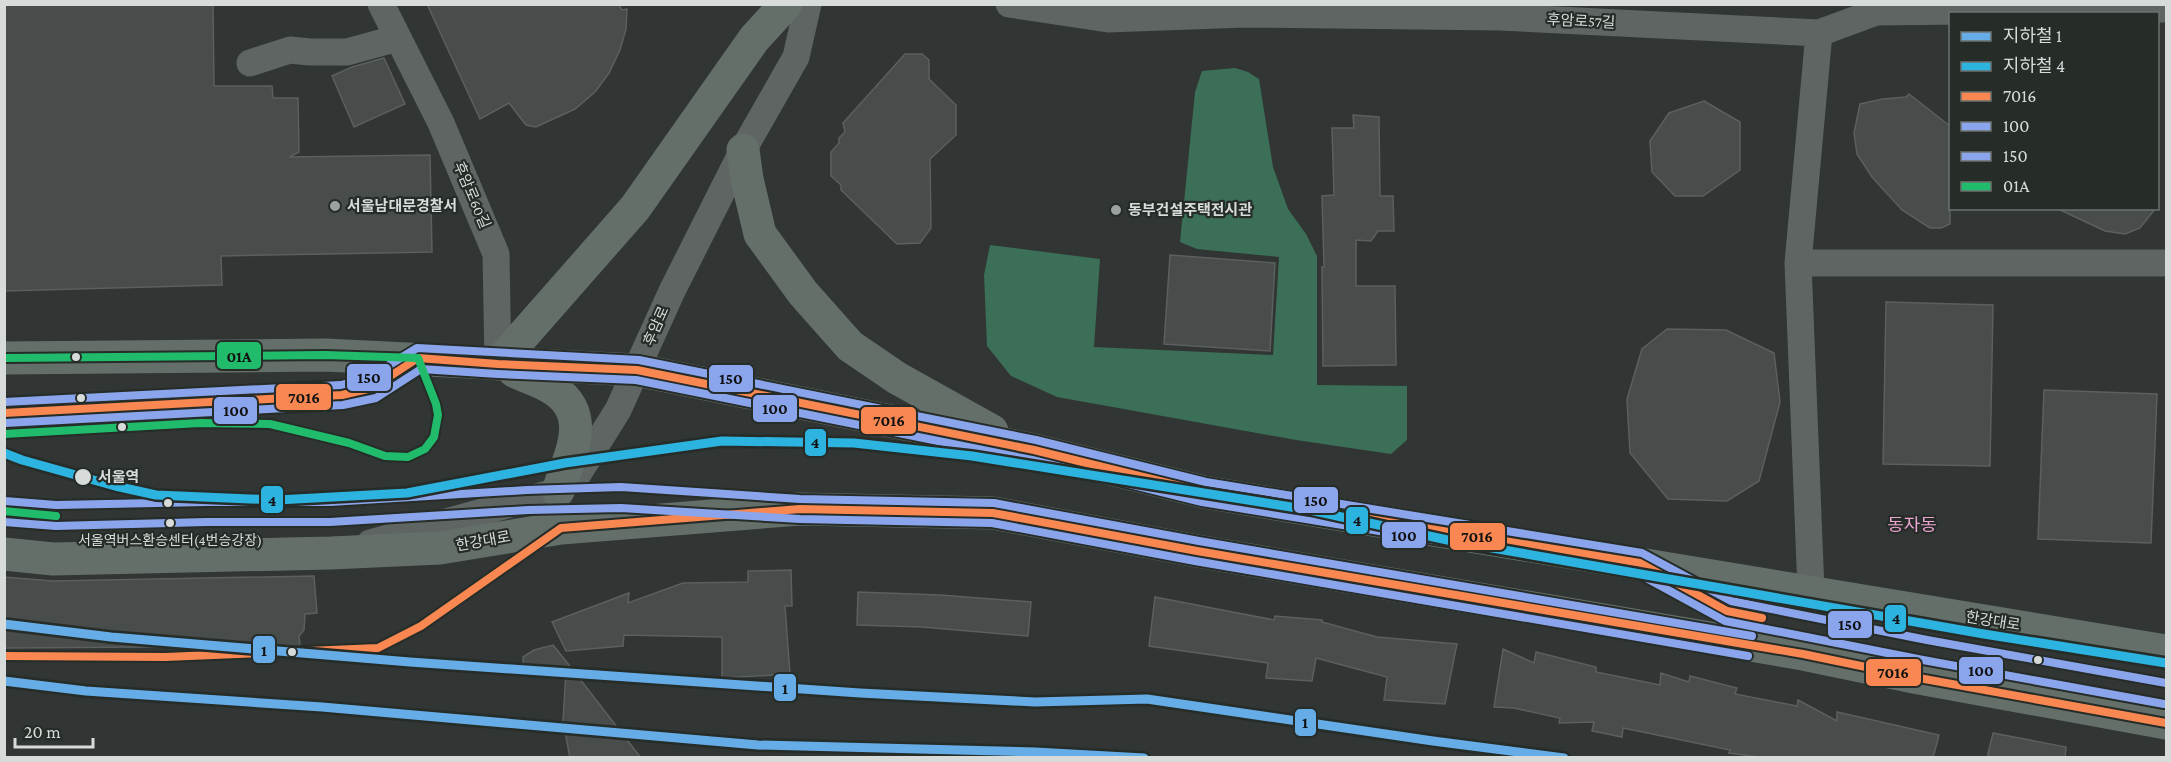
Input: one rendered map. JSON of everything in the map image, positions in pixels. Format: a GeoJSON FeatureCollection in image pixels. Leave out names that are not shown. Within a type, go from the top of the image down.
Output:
{"type":"FeatureCollection","features":[{"type":"Feature","properties":{"kind":"main road"},"geometry":{"type":"LineString","coordinates":[[558,490],[576,436],[577,422],[572,409],[552,388],[498,364],[635,208],[754,39],[786,4]]}},
{"type":"Feature","properties":{"kind":"main road"},"geometry":{"type":"LineString","coordinates":[[743,150],[760,234],[803,293],[850,346],[932,399],[1034,450]]}},
{"type":"Feature","properties":{"kind":"main road","name":"한강대로"},"geometry":{"type":"LineString","coordinates":[[4,358],[324,355],[637,370],[1034,450],[1204,492],[2166,651]]}},
{"type":"Feature","properties":{"kind":"main road","name":"한강대로"},"geometry":{"type":"LineString","coordinates":[[4,554],[54,560],[331,553],[440,548],[561,528],[800,509],[993,513],[1197,552],[1803,654],[1919,678],[2166,723]]}},
{"type":"Feature","properties":{"kind":"street","name":"후암로60길"},"geometry":{"type":"LineString","coordinates":[[381,4],[441,123],[496,254],[498,364]]}},
{"type":"Feature","properties":{"kind":"street","name":"후암로"},"geometry":{"type":"LineString","coordinates":[[331,553],[558,490],[578,474],[618,410],[672,291],[743,150],[796,57],[808,4]]}},
{"type":"Feature","properties":{"kind":"street","name":"후암로57길"},"geometry":{"type":"LineString","coordinates":[[1009,4],[1108,19],[1245,9],[1500,17],[1819,33],[1876,8],[2166,9]]}},
{"type":"Feature","properties":{"kind":"street"},"geometry":{"type":"LineString","coordinates":[[1811,591],[1798,263],[1819,33]]}},
{"type":"Feature","properties":{"kind":"street"},"geometry":{"type":"LineString","coordinates":[[250,63],[290,50],[347,52],[398,38]]}},
{"type":"Feature","properties":{"kind":"street"},"geometry":{"type":"LineString","coordinates":[[1798,263],[2166,263]]}},
{"type":"Feature","properties":{"kind":"green space"},"geometry":{"type":"Polygon","coordinates":[[[1235,68],[1259,79],[1273,167],[1288,209],[1306,234],[1317,256],[1317,385],[1407,386],[1407,440],[1391,454],[1296,440],[1057,397],[1011,376],[987,346],[984,275],[990,245],[1100,259],[1094,347],[1273,355],[1279,257],[1197,249],[1180,242],[1195,92],[1202,71],[1235,68]]]}},
{"type":"Feature","properties":{"kind":"building"},"geometry":{"type":"Polygon","coordinates":[[[4,4],[213,4],[214,86],[272,86],[273,98],[298,98],[299,152],[289,157],[430,155],[432,252],[221,256],[222,285],[4,291],[4,4]]]}},
{"type":"Feature","properties":{"kind":"building"},"geometry":{"type":"Polygon","coordinates":[[[427,4],[619,4],[622,10],[627,9],[626,29],[620,50],[609,73],[595,92],[575,109],[536,127],[526,125],[509,103],[480,119],[427,4]]]}},
{"type":"Feature","properties":{"kind":"building"},"geometry":{"type":"Polygon","coordinates":[[[905,54],[922,54],[929,60],[929,79],[956,105],[956,135],[930,159],[931,228],[920,243],[897,244],[841,190],[841,185],[831,176],[831,152],[845,132],[843,123],[905,54]]]}},
{"type":"Feature","properties":{"kind":"building"},"geometry":{"type":"Polygon","coordinates":[[[384,58],[405,104],[354,127],[332,76],[352,67],[384,58]]]}},
{"type":"Feature","properties":{"kind":"building"},"geometry":{"type":"Polygon","coordinates":[[[1909,94],[1949,125],[1950,224],[1941,228],[1930,228],[1902,210],[1872,177],[1857,154],[1854,133],[1860,104],[1906,97],[1909,94]]]}},
{"type":"Feature","properties":{"kind":"building"},"geometry":{"type":"Polygon","coordinates":[[[1704,101],[1740,122],[1740,170],[1703,196],[1675,196],[1652,172],[1650,141],[1669,113],[1704,101]]]}},
{"type":"Feature","properties":{"kind":"building"},"geometry":{"type":"Polygon","coordinates":[[[1353,115],[1379,117],[1380,196],[1393,196],[1394,231],[1378,231],[1371,241],[1356,240],[1356,286],[1395,286],[1396,365],[1323,366],[1322,196],[1334,195],[1332,128],[1354,128],[1353,115]]]}},
{"type":"Feature","properties":{"kind":"building"},"geometry":{"type":"Polygon","coordinates":[[[2060,210],[2154,210],[2140,228],[2125,234],[2105,231],[2060,210]]]}},
{"type":"Feature","properties":{"kind":"building"},"geometry":{"type":"Polygon","coordinates":[[[1170,255],[1275,263],[1270,351],[1164,344],[1170,255]]]}},
{"type":"Feature","properties":{"kind":"building"},"geometry":{"type":"Polygon","coordinates":[[[1886,302],[1993,305],[1990,466],[1883,464],[1886,302]]]}},
{"type":"Feature","properties":{"kind":"building"},"geometry":{"type":"Polygon","coordinates":[[[1667,329],[1726,330],[1774,353],[1780,402],[1759,481],[1727,501],[1668,499],[1630,453],[1627,399],[1642,349],[1667,329]]]}},
{"type":"Feature","properties":{"kind":"building"},"geometry":{"type":"Polygon","coordinates":[[[2044,390],[2157,394],[2151,543],[2038,539],[2044,390]]]}},
{"type":"Feature","properties":{"kind":"building"},"geometry":{"type":"Polygon","coordinates":[[[791,570],[792,606],[785,606],[790,674],[722,678],[722,637],[624,635],[623,646],[566,651],[552,622],[629,593],[628,603],[683,583],[748,582],[748,571],[791,570]]]}},
{"type":"Feature","properties":{"kind":"building"},"geometry":{"type":"Polygon","coordinates":[[[314,576],[317,613],[305,614],[304,630],[299,636],[300,646],[4,648],[4,577],[53,581],[314,576]]]}},
{"type":"Feature","properties":{"kind":"building"},"geometry":{"type":"Polygon","coordinates":[[[858,592],[1031,602],[1028,636],[922,627],[857,625],[858,592]]]}},
{"type":"Feature","properties":{"kind":"building"},"geometry":{"type":"Polygon","coordinates":[[[1155,597],[1274,620],[1275,616],[1322,620],[1322,622],[1377,637],[1457,644],[1445,704],[1384,700],[1387,677],[1316,658],[1312,681],[1266,678],[1268,663],[1149,646],[1155,597]]]}},
{"type":"Feature","properties":{"kind":"building"},"geometry":{"type":"Polygon","coordinates":[[[553,645],[641,758],[570,758],[563,721],[566,671],[524,675],[523,657],[534,650],[553,645]]]}},
{"type":"Feature","properties":{"kind":"building"},"geometry":{"type":"Polygon","coordinates":[[[1503,649],[1534,663],[1536,652],[1596,667],[1596,672],[1660,685],[1661,673],[1689,682],[1690,676],[1737,688],[1735,694],[1797,706],[1798,700],[1837,721],[1837,712],[1939,735],[1933,758],[1768,758],[1729,753],[1730,750],[1623,728],[1622,737],[1592,731],[1594,722],[1559,723],[1560,718],[1514,708],[1494,707],[1503,649]]]}},
{"type":"Feature","properties":{"kind":"building"},"geometry":{"type":"Polygon","coordinates":[[[1993,733],[2066,747],[2065,758],[1987,758],[1993,733]]]}},
{"type":"Feature","properties":{"kind":"metro line","name":"4"},"geometry":{"type":"LineString","coordinates":[[4,453],[115,486],[156,495],[277,500],[407,493],[565,463],[722,441],[854,443],[972,456],[1310,510],[1452,541],[1984,634],[2166,663]]}},
{"type":"Feature","properties":{"kind":"metro line","name":"1"},"geometry":{"type":"LineString","coordinates":[[4,624],[111,637],[410,662],[860,693],[1035,702],[1147,699],[1564,758]]}},
{"type":"Feature","properties":{"kind":"metro line","name":"1"},"geometry":{"type":"LineString","coordinates":[[4,681],[86,691],[322,707],[758,745],[1035,752],[1144,758]]}},
{"type":"Feature","properties":{"kind":"transit line","name":"150"},"geometry":{"type":"LineString","coordinates":[[4,402],[341,385],[368,378],[417,348],[639,360],[1036,440],[1206,482],[1642,553],[1731,601],[1927,640],[2166,683]]}},
{"type":"Feature","properties":{"kind":"transit line","name":"01A"},"geometry":{"type":"LineString","coordinates":[[4,358],[325,355],[418,358],[438,415],[434,437],[425,449],[408,457],[385,456],[349,443],[270,424],[200,423],[4,434]]}},
{"type":"Feature","properties":{"kind":"transit line","name":"7016"},"geometry":{"type":"LineString","coordinates":[[4,413],[342,395],[372,388],[418,358],[637,370],[1034,450],[1204,492],[1640,563],[1727,611],[1762,618]]}},
{"type":"Feature","properties":{"kind":"transit line","name":"100"},"geometry":{"type":"LineString","coordinates":[[5,423],[343,405],[376,398],[421,369],[636,380],[1032,460],[1202,502],[1637,573],[1725,621],[2164,704]]}},
{"type":"Feature","properties":{"kind":"transit line","name":"150"},"geometry":{"type":"LineString","coordinates":[[5,501],[56,505],[330,502],[527,490],[621,487],[800,499],[994,503],[1199,541],[1752,636]]}},
{"type":"Feature","properties":{"kind":"transit line","name":"100"},"geometry":{"type":"LineString","coordinates":[[4,522],[56,526],[330,522],[528,510],[621,508],[800,519],[992,523],[1195,561],[1748,656]]}},
{"type":"Feature","properties":{"kind":"transit line","name":"7016"},"geometry":{"type":"LineString","coordinates":[[4,656],[165,657],[378,648],[421,626],[561,528],[800,509],[993,513],[1197,551],[1803,654],[1919,678],[2166,723]]}},
{"type":"Feature","properties":{"kind":"transit line","name":"01A"},"geometry":{"type":"LineString","coordinates":[[4,511],[56,516]]}},
{"type":"Feature","properties":{"kind":"place","name":"서울남대문경찰서"},"geometry":{"type":"Point","coordinates":[335,206]}},
{"type":"Feature","properties":{"kind":"place","name":"동부건설주택전시관"},"geometry":{"type":"Point","coordinates":[1116,210]}},
{"type":"Feature","properties":{"kind":"place","name":"서울역"},"geometry":{"type":"Point","coordinates":[83,477]}},
{"type":"Feature","properties":{"kind":"place","name":"서울역버스환승센터(4번승강장)"},"geometry":{"type":"Point","coordinates":[170,523]}},
{"type":"Feature","properties":{"kind":"district","name":"동자동"},"geometry":{"type":"Point","coordinates":[1912,525]}}]}
